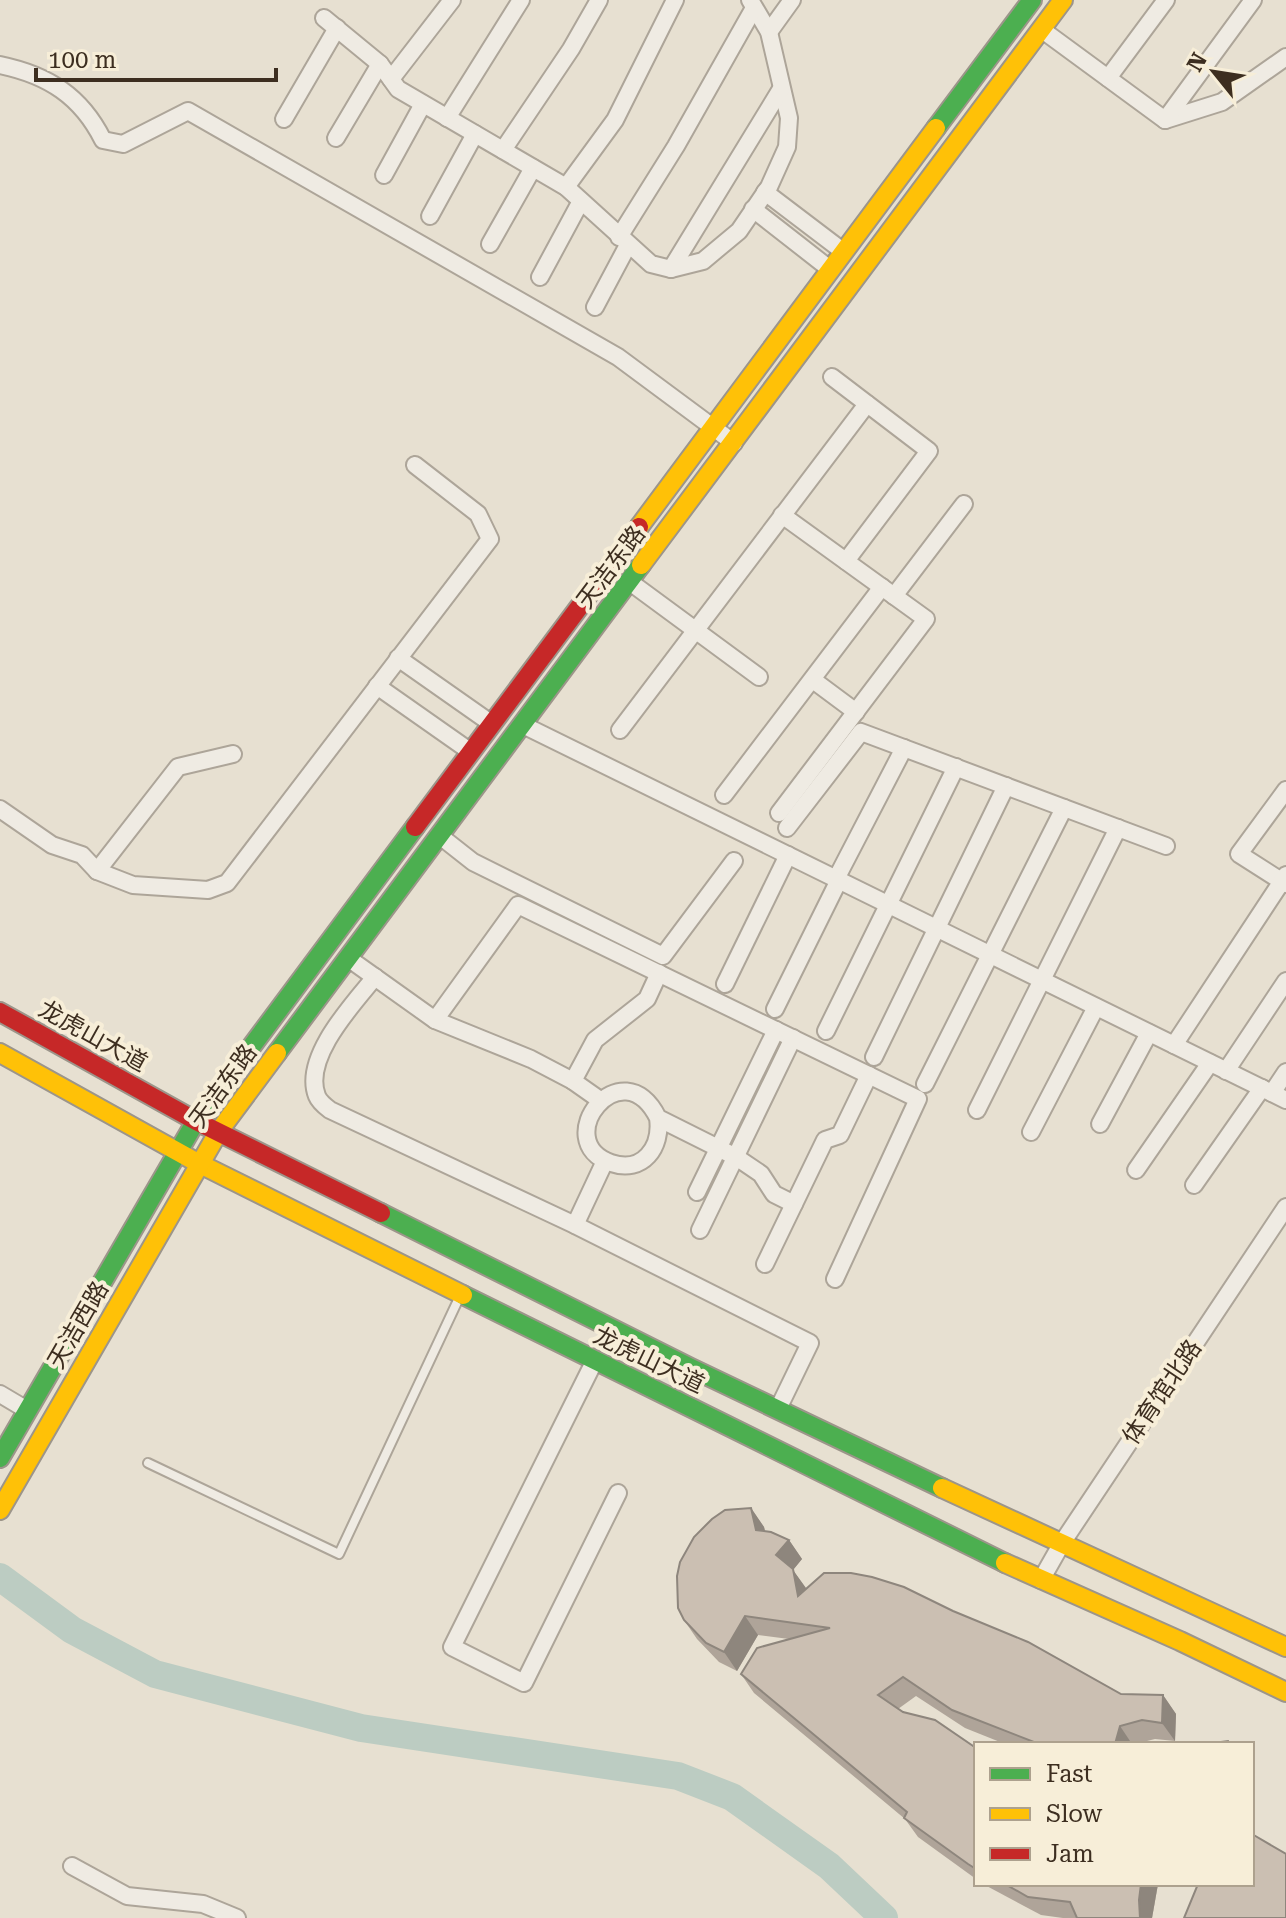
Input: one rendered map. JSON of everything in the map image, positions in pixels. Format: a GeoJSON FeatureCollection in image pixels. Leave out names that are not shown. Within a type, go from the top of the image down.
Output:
{"type":"FeatureCollection","features":[{"type":"Feature","properties":{"kind":"main road","name":"天洁东路"},"geometry":{"type":"LineString","coordinates":[[177,1152],[196,1121],[1032,0]]}},
{"type":"Feature","properties":{"kind":"main road","name":"天洁东路"},"geometry":{"type":"LineString","coordinates":[[198,1163],[1063,0]]}},
{"type":"Feature","properties":{"kind":"main road","name":"龙虎山大道"},"geometry":{"type":"LineString","coordinates":[[0,1012],[196,1121],[778,1409],[1286,1647]]}},
{"type":"Feature","properties":{"kind":"main road","name":"龙虎山大道"},"geometry":{"type":"LineString","coordinates":[[0,1053],[198,1163],[1041,1580],[1286,1692]]}},
{"type":"Feature","properties":{"kind":"main road","name":"天洁西路"},"geometry":{"type":"LineString","coordinates":[[0,1458],[177,1152]]}},
{"type":"Feature","properties":{"kind":"main road","name":"天洁西路"},"geometry":{"type":"LineString","coordinates":[[0,1510],[198,1163]]}},
{"type":"Feature","properties":{"kind":"street"},"geometry":{"type":"LineString","coordinates":[[391,79],[452,0]]}},
{"type":"Feature","properties":{"kind":"street"},"geometry":{"type":"LineString","coordinates":[[447,118],[521,0]]}},
{"type":"Feature","properties":{"kind":"street"},"geometry":{"type":"LineString","coordinates":[[503,150],[571,49],[599,0]]}},
{"type":"Feature","properties":{"kind":"street"},"geometry":{"type":"LineString","coordinates":[[566,187],[615,120],[675,0]]}},
{"type":"Feature","properties":{"kind":"street"},"geometry":{"type":"LineString","coordinates":[[769,32],[792,0]]}},
{"type":"Feature","properties":{"kind":"street"},"geometry":{"type":"LineString","coordinates":[[1108,78],[1166,0]]}},
{"type":"Feature","properties":{"kind":"street"},"geometry":{"type":"LineString","coordinates":[[1165,120],[1253,0]]}},
{"type":"Feature","properties":{"kind":"street"},"geometry":{"type":"LineString","coordinates":[[284,119],[331,23],[380,64],[398,89],[566,187],[651,264],[671,269],[703,261],[739,231],[765,192],[787,147],[789,118],[769,32],[752,4]]}},
{"type":"Feature","properties":{"kind":"street"},"geometry":{"type":"LineString","coordinates":[[595,307],[623,241],[752,4]]}},
{"type":"Feature","properties":{"kind":"street"},"geometry":{"type":"LineString","coordinates":[[1041,29],[1165,120]]}},
{"type":"Feature","properties":{"kind":"street"},"geometry":{"type":"LineString","coordinates":[[1165,120],[1222,102],[1286,57]]}},
{"type":"Feature","properties":{"kind":"street"},"geometry":{"type":"LineString","coordinates":[[336,138],[380,64]]}},
{"type":"Feature","properties":{"kind":"street"},"geometry":{"type":"LineString","coordinates":[[0,65],[27,71],[76,99],[94,121],[103,140],[123,144],[188,111],[618,357],[734,443]]}},
{"type":"Feature","properties":{"kind":"street"},"geometry":{"type":"LineString","coordinates":[[671,269],[781,89]]}},
{"type":"Feature","properties":{"kind":"street"},"geometry":{"type":"LineString","coordinates":[[384,175],[423,104]]}},
{"type":"Feature","properties":{"kind":"street"},"geometry":{"type":"LineString","coordinates":[[430,216],[475,134]]}},
{"type":"Feature","properties":{"kind":"street"},"geometry":{"type":"LineString","coordinates":[[490,244],[533,168]]}},
{"type":"Feature","properties":{"kind":"street"},"geometry":{"type":"LineString","coordinates":[[765,192],[844,252]]}},
{"type":"Feature","properties":{"kind":"street"},"geometry":{"type":"LineString","coordinates":[[540,277],[581,201]]}},
{"type":"Feature","properties":{"kind":"street"},"geometry":{"type":"LineString","coordinates":[[753,209],[831,270]]}},
{"type":"Feature","properties":{"kind":"street"},"geometry":{"type":"LineString","coordinates":[[832,377],[929,451],[846,561]]}},
{"type":"Feature","properties":{"kind":"street"},"geometry":{"type":"LineString","coordinates":[[620,730],[867,404]]}},
{"type":"Feature","properties":{"kind":"street"},"geometry":{"type":"LineString","coordinates":[[0,809],[52,845],[82,855],[97,871],[133,885],[208,890],[227,883],[490,539],[478,514],[415,465]]}},
{"type":"Feature","properties":{"kind":"street"},"geometry":{"type":"LineString","coordinates":[[724,795],[813,680],[964,504]]}},
{"type":"Feature","properties":{"kind":"street"},"geometry":{"type":"LineString","coordinates":[[782,515],[926,619],[856,712],[783,820],[861,732],[1166,846]]}},
{"type":"Feature","properties":{"kind":"street"},"geometry":{"type":"LineString","coordinates":[[630,582],[759,677]]}},
{"type":"Feature","properties":{"kind":"street"},"geometry":{"type":"LineString","coordinates":[[398,658],[492,724]]}},
{"type":"Feature","properties":{"kind":"street"},"geometry":{"type":"LineString","coordinates":[[813,680],[856,712]]}},
{"type":"Feature","properties":{"kind":"street"},"geometry":{"type":"LineString","coordinates":[[377,686],[471,752]]}},
{"type":"Feature","properties":{"kind":"street"},"geometry":{"type":"LineString","coordinates":[[523,725],[1273,1094]]}},
{"type":"Feature","properties":{"kind":"street"},"geometry":{"type":"LineString","coordinates":[[775,1009],[904,748]]}},
{"type":"Feature","properties":{"kind":"street"},"geometry":{"type":"LineString","coordinates":[[97,871],[178,767],[233,754]]}},
{"type":"Feature","properties":{"kind":"street"},"geometry":{"type":"LineString","coordinates":[[826,1031],[956,767]]}},
{"type":"Feature","properties":{"kind":"street"},"geometry":{"type":"LineString","coordinates":[[874,1057],[1006,786]]}},
{"type":"Feature","properties":{"kind":"street"},"geometry":{"type":"LineString","coordinates":[[1174,1045],[1285,880],[1239,854],[1286,790]]}},
{"type":"Feature","properties":{"kind":"street"},"geometry":{"type":"LineString","coordinates":[[925,1084],[1064,808]]}},
{"type":"Feature","properties":{"kind":"street"},"geometry":{"type":"LineString","coordinates":[[977,1110],[1118,828]]}},
{"type":"Feature","properties":{"kind":"street"},"geometry":{"type":"LineString","coordinates":[[440,836],[473,862],[663,956],[734,861]]}},
{"type":"Feature","properties":{"kind":"street"},"geometry":{"type":"LineString","coordinates":[[725,984],[788,855]]}},
{"type":"Feature","properties":{"kind":"street"},"geometry":{"type":"LineString","coordinates":[[435,1020],[518,905],[918,1099],[835,1279]]}},
{"type":"Feature","properties":{"kind":"street"},"geometry":{"type":"LineString","coordinates":[[348,958],[435,1020],[531,1059],[573,1081],[600,1100]]}},
{"type":"Feature","properties":{"kind":"street"},"geometry":{"type":"LineString","coordinates":[[573,1081],[595,1040],[647,999],[659,973]]}},
{"type":"Feature","properties":{"kind":"street"},"geometry":{"type":"LineString","coordinates":[[375,977],[337,1024],[315,1067],[317,1097],[330,1110],[575,1225],[810,1343],[778,1409]]}},
{"type":"Feature","properties":{"kind":"street"},"geometry":{"type":"LineString","coordinates":[[1226,1071],[1286,981]]}},
{"type":"Feature","properties":{"kind":"street"},"geometry":{"type":"LineString","coordinates":[[1031,1132],[1096,1007]]}},
{"type":"Feature","properties":{"kind":"street"},"geometry":{"type":"LineString","coordinates":[[697,1192],[776,1030]]}},
{"type":"Feature","properties":{"kind":"street"},"geometry":{"type":"LineString","coordinates":[[1100,1124],[1149,1033]]}},
{"type":"Feature","properties":{"kind":"street"},"geometry":{"type":"LineString","coordinates":[[700,1230],[793,1038]]}},
{"type":"Feature","properties":{"kind":"street"},"geometry":{"type":"LineString","coordinates":[[1136,1170],[1210,1063]]}},
{"type":"Feature","properties":{"kind":"street"},"geometry":{"type":"LineString","coordinates":[[1194,1185],[1273,1094],[1286,1072]]}},
{"type":"Feature","properties":{"kind":"street"},"geometry":{"type":"LineString","coordinates":[[765,1264],[825,1140],[840,1135],[869,1075]]}},
{"type":"Feature","properties":{"kind":"street"},"geometry":{"type":"LineString","coordinates":[[633,1093],[644,1098],[658,1118],[657,1142],[641,1161],[629,1165],[605,1161],[590,1144],[586,1132],[592,1109],[610,1094],[633,1093]]}},
{"type":"Feature","properties":{"kind":"street"},"geometry":{"type":"LineString","coordinates":[[658,1118],[736,1157],[761,1174],[774,1194],[794,1204]]}},
{"type":"Feature","properties":{"kind":"street"},"geometry":{"type":"LineString","coordinates":[[575,1225],[605,1161]]}},
{"type":"Feature","properties":{"kind":"street","name":"体育馆北路"},"geometry":{"type":"LineString","coordinates":[[1041,1580],[1062,1543],[1286,1207]]}},
{"type":"Feature","properties":{"kind":"street"},"geometry":{"type":"LineString","coordinates":[[595,1360],[452,1647],[524,1683],[618,1493]]}},
{"type":"Feature","properties":{"kind":"street"},"geometry":{"type":"LineString","coordinates":[[0,1394],[27,1410]]}},
{"type":"Feature","properties":{"kind":"street"},"geometry":{"type":"LineString","coordinates":[[72,1866],[127,1896],[203,1904],[237,1918]]}},
{"type":"Feature","properties":{"kind":"lane"},"geometry":{"type":"LineString","coordinates":[[148,1463],[339,1554],[461,1293]]}},
{"type":"Feature","properties":{"kind":"building"},"geometry":{"type":"Polygon","coordinates":[[[751,1508],[756,1530],[771,1532],[789,1540],[776,1555],[793,1569],[798,1596],[824,1573],[851,1573],[904,1587],[1028,1642],[1121,1694],[1163,1695],[1162,1723],[1142,1720],[1120,1726],[1116,1742],[1034,1742],[952,1710],[903,1677],[878,1695],[903,1712],[935,1720],[974,1747],[974,1868],[904,1818],[907,1812],[741,1674],[757,1648],[830,1628],[745,1616],[724,1652],[706,1643],[684,1620],[678,1608],[680,1562],[694,1537],[725,1510],[751,1508]]]}},
{"type":"Feature","properties":{"kind":"building"},"geometry":{"type":"Polygon","coordinates":[[[1254,1835],[1286,1854],[1286,1918],[1184,1918],[1197,1886],[1254,1886],[1254,1835]]]}},
{"type":"Feature","properties":{"kind":"building"},"geometry":{"type":"Polygon","coordinates":[[[1009,1886],[1141,1886],[1140,1918],[1077,1918],[1070,1902],[1028,1897],[1009,1886]]]}},
{"type":"Feature","properties":{"kind":"waterway"},"geometry":{"type":"LineString","coordinates":[[0,1577],[72,1630],[155,1674],[361,1728],[678,1776],[732,1797],[829,1866],[884,1918]]}},
{"type":"Feature","properties":{"kind":"traffic: fast"},"geometry":{"type":"LineString","coordinates":[[936,128],[1032,0]]}},
{"type":"Feature","properties":{"kind":"traffic: fast"},"geometry":{"type":"LineString","coordinates":[[277,1053],[641,565]]}},
{"type":"Feature","properties":{"kind":"traffic: fast"},"geometry":{"type":"LineString","coordinates":[[0,1458],[196,1121],[415,827]]}},
{"type":"Feature","properties":{"kind":"traffic: fast"},"geometry":{"type":"LineString","coordinates":[[381,1213],[691,1368],[942,1488]]}},
{"type":"Feature","properties":{"kind":"traffic: fast"},"geometry":{"type":"LineString","coordinates":[[463,1295],[1005,1563]]}},
{"type":"Feature","properties":{"kind":"traffic: slow"},"geometry":{"type":"LineString","coordinates":[[641,565],[1063,0]]}},
{"type":"Feature","properties":{"kind":"traffic: slow"},"geometry":{"type":"LineString","coordinates":[[639,527],[936,128]]}},
{"type":"Feature","properties":{"kind":"traffic: slow"},"geometry":{"type":"LineString","coordinates":[[0,1053],[198,1163],[463,1295]]}},
{"type":"Feature","properties":{"kind":"traffic: slow"},"geometry":{"type":"LineString","coordinates":[[0,1510],[219,1131],[277,1053]]}},
{"type":"Feature","properties":{"kind":"traffic: slow"},"geometry":{"type":"LineString","coordinates":[[942,1488],[1286,1647]]}},
{"type":"Feature","properties":{"kind":"traffic: slow"},"geometry":{"type":"LineString","coordinates":[[1005,1563],[1286,1692]]}},
{"type":"Feature","properties":{"kind":"traffic: jam"},"geometry":{"type":"LineString","coordinates":[[415,827],[639,527]]}},
{"type":"Feature","properties":{"kind":"traffic: jam"},"geometry":{"type":"LineString","coordinates":[[0,1012],[196,1121],[381,1213]]}}]}
